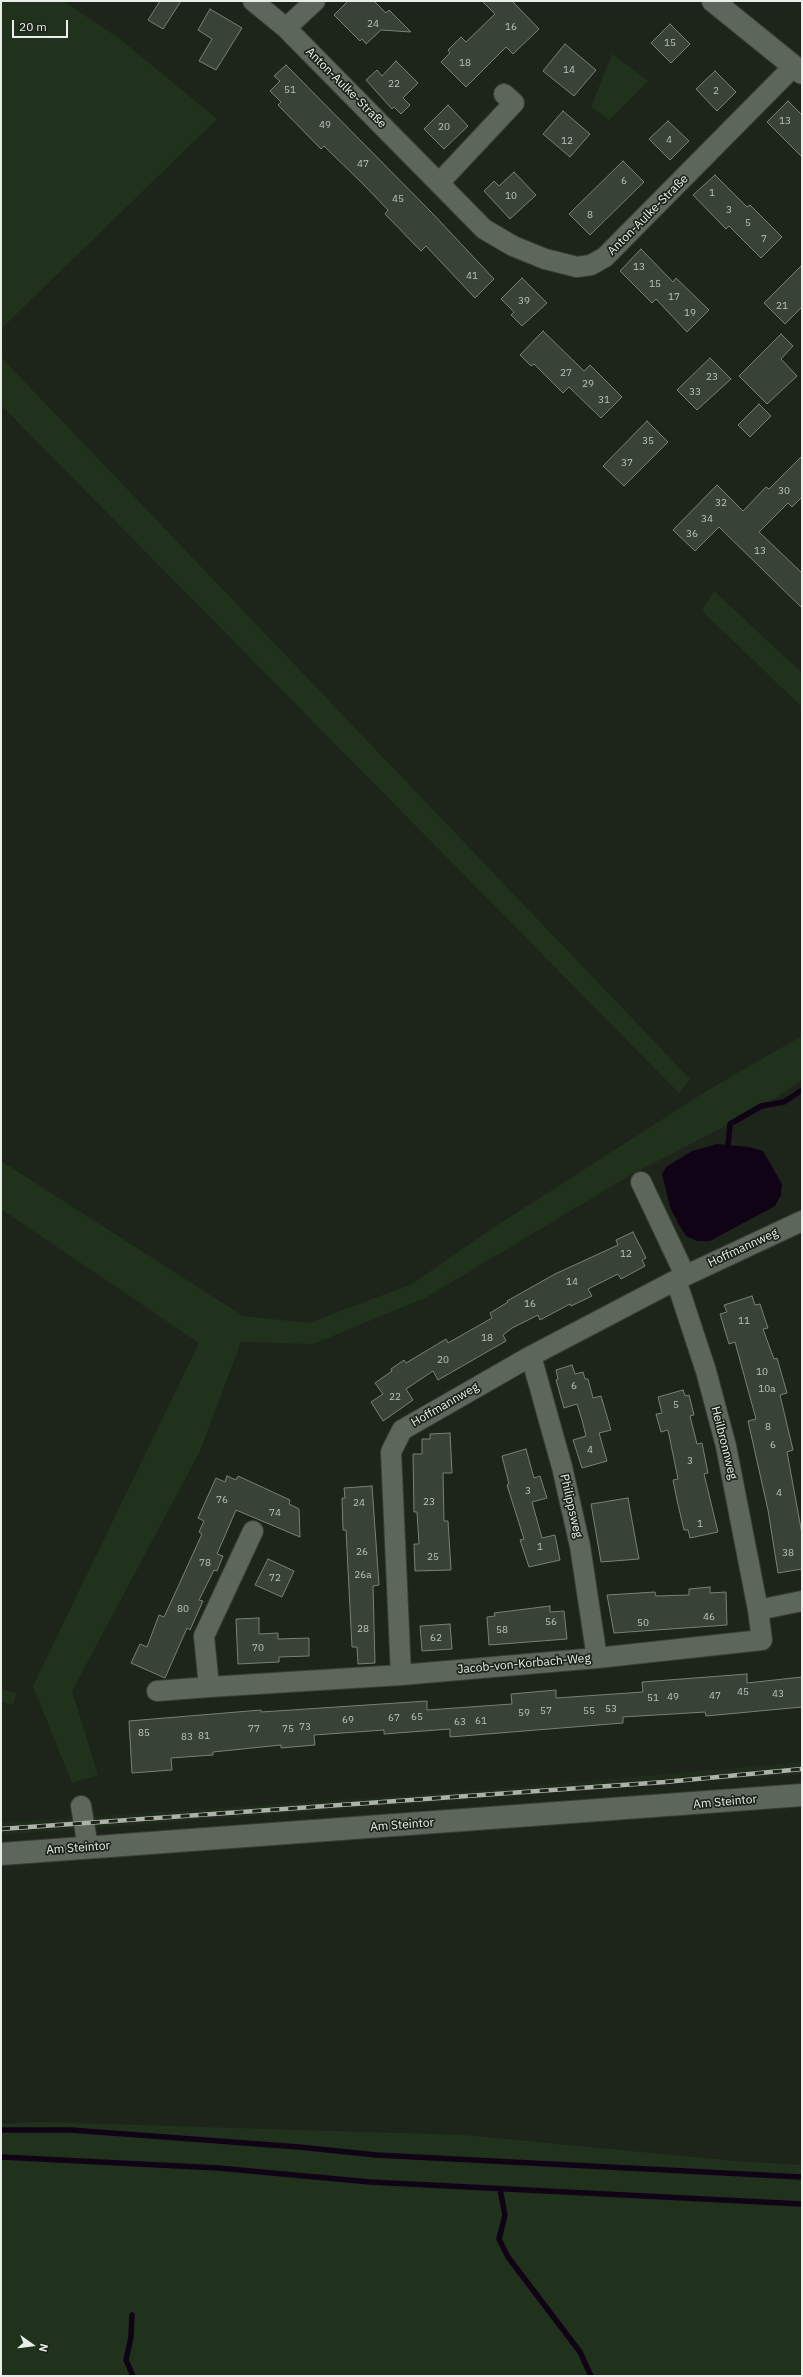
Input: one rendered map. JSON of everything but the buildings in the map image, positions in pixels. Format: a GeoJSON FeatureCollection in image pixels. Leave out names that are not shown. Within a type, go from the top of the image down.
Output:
{"type":"FeatureCollection","features":[{"type":"Feature","properties":{"kind":"street","name":"Anton-Aulke-Straße"},"geometry":{"type":"LineString","coordinates":[[253,1],[286,28],[484,229],[514,246],[545,259],[576,267],[591,265],[606,257],[798,70]]}},
{"type":"Feature","properties":{"kind":"street"},"geometry":{"type":"LineString","coordinates":[[286,28],[315,1]]}},
{"type":"Feature","properties":{"kind":"street"},"geometry":{"type":"LineString","coordinates":[[713,1],[798,70]]}},
{"type":"Feature","properties":{"kind":"street"},"geometry":{"type":"LineString","coordinates":[[439,183],[514,103],[504,94]]}},
{"type":"Feature","properties":{"kind":"street"},"geometry":{"type":"LineString","coordinates":[[641,1182],[680,1277]]}},
{"type":"Feature","properties":{"kind":"street","name":"Hoffmannweg"},"geometry":{"type":"LineString","coordinates":[[401,1675],[391,1452],[402,1430],[531,1356],[680,1277],[802,1221]]}},
{"type":"Feature","properties":{"kind":"street","name":"Heilbronnweg"},"geometry":{"type":"LineString","coordinates":[[680,1277],[726,1446],[758,1610]]}},
{"type":"Feature","properties":{"kind":"street","name":"Philippsweg"},"geometry":{"type":"LineString","coordinates":[[531,1356],[562,1467],[580,1546],[596,1658]]}},
{"type":"Feature","properties":{"kind":"street"},"geometry":{"type":"LineString","coordinates":[[209,1687],[204,1636],[253,1531]]}},
{"type":"Feature","properties":{"kind":"street"},"geometry":{"type":"LineString","coordinates":[[758,1610],[802,1600]]}},
{"type":"Feature","properties":{"kind":"street","name":"Jacob-von-Korbach-Weg"},"geometry":{"type":"LineString","coordinates":[[158,1691],[401,1675],[596,1658],[762,1640],[758,1610]]}},
{"type":"Feature","properties":{"kind":"street","name":"Am Steintor"},"geometry":{"type":"LineString","coordinates":[[1,1854],[802,1795]]}},
{"type":"Feature","properties":{"kind":"street"},"geometry":{"type":"LineString","coordinates":[[81,1806],[88,1848]]}},
{"type":"Feature","properties":{"kind":"shaded area"},"geometry":{"type":"Polygon","coordinates":[[[1,1],[63,1],[120,39],[217,119],[1,329],[1,1]]]}},
{"type":"Feature","properties":{"kind":"shaded area"},"geometry":{"type":"Polygon","coordinates":[[[612,54],[648,81],[609,120],[591,107],[612,54]]]}},
{"type":"Feature","properties":{"kind":"shaded area"},"geometry":{"type":"Polygon","coordinates":[[[1,357],[690,1079],[679,1093],[1,405],[1,357]]]}},
{"type":"Feature","properties":{"kind":"shaded area"},"geometry":{"type":"Polygon","coordinates":[[[714,591],[802,673],[802,707],[702,611],[714,591]]]}},
{"type":"Feature","properties":{"kind":"shaded area"},"geometry":{"type":"Polygon","coordinates":[[[802,1036],[802,1080],[759,1109],[632,1174],[425,1298],[313,1344],[241,1342],[200,1451],[72,1691],[98,1775],[72,1783],[33,1686],[199,1343],[1,1209],[1,1161],[243,1316],[309,1323],[412,1284],[493,1228],[705,1092],[802,1036]]]}},
{"type":"Feature","properties":{"kind":"shaded area"},"geometry":{"type":"Polygon","coordinates":[[[717,1144],[749,1147],[763,1151],[782,1184],[781,1195],[775,1206],[710,1241],[697,1241],[686,1236],[679,1225],[670,1207],[662,1174],[666,1167],[692,1151],[717,1144]]]}},
{"type":"Feature","properties":{"kind":"shaded area"},"geometry":{"type":"Polygon","coordinates":[[[1,1689],[17,1693],[13,1704],[1,1702],[1,1689]]]}},
{"type":"Feature","properties":{"kind":"shaded area"},"geometry":{"type":"Polygon","coordinates":[[[802,1762],[802,1774],[1,1835],[1,1823],[9,1822],[487,1790],[802,1762]]]}},
{"type":"Feature","properties":{"kind":"shaded area"},"geometry":{"type":"Polygon","coordinates":[[[40,2122],[464,2135],[735,2161],[802,2165],[802,2376],[1,2376],[1,2124],[40,2122]]]}},
{"type":"Feature","properties":{"kind":"waterway"},"geometry":{"type":"LineString","coordinates":[[728,1145],[730,1124],[761,1106],[784,1102],[802,1090]]}},
{"type":"Feature","properties":{"kind":"waterway"},"geometry":{"type":"LineString","coordinates":[[1,2130],[71,2130],[299,2147],[376,2155],[802,2177]]}},
{"type":"Feature","properties":{"kind":"waterway"},"geometry":{"type":"LineString","coordinates":[[1,2157],[218,2168],[370,2182],[802,2204]]}},
{"type":"Feature","properties":{"kind":"waterway"},"geometry":{"type":"LineString","coordinates":[[500,2189],[505,2215],[499,2239],[508,2257],[580,2352],[591,2376]]}},
{"type":"Feature","properties":{"kind":"waterway"},"geometry":{"type":"LineString","coordinates":[[132,2315],[131,2337],[126,2360],[133,2376]]}},
{"type":"Feature","properties":{"kind":"railway"},"geometry":{"type":"LineString","coordinates":[[1,1829],[665,1782],[802,1769]]}}]}
